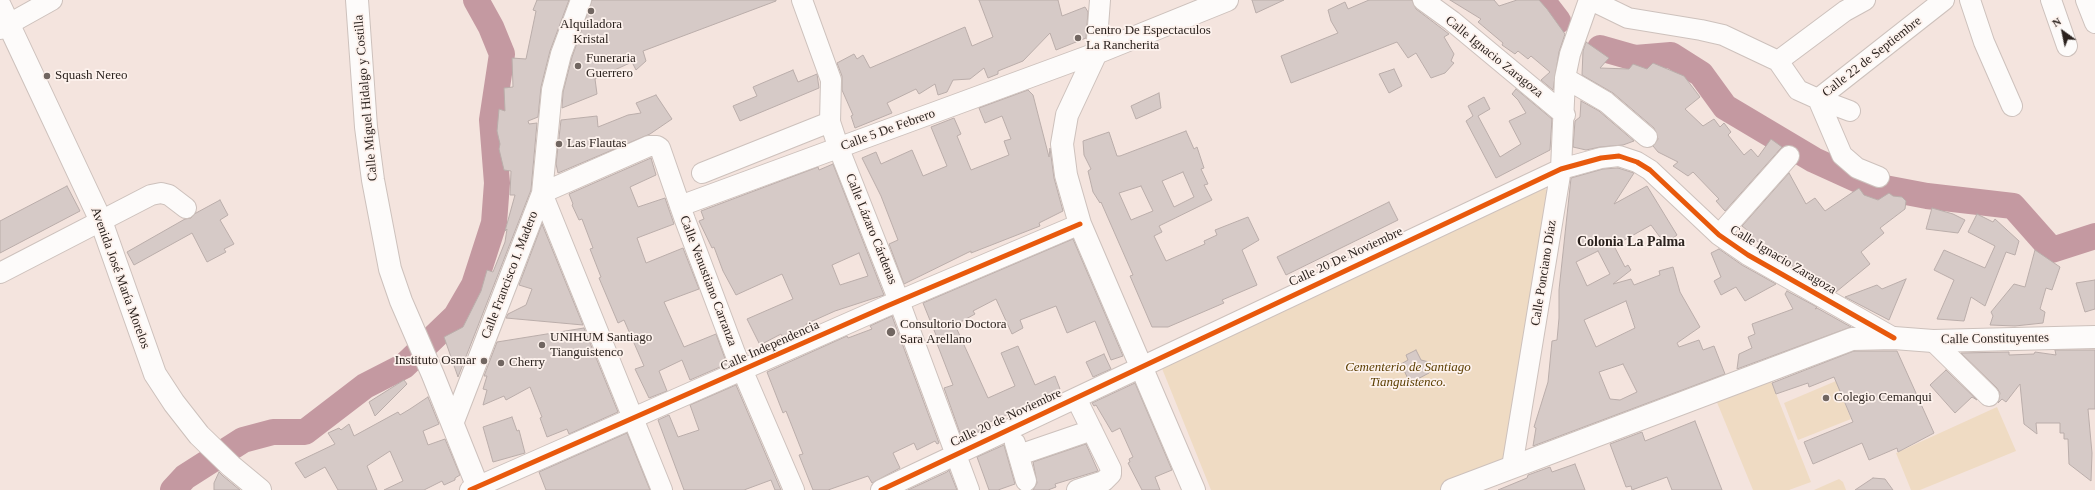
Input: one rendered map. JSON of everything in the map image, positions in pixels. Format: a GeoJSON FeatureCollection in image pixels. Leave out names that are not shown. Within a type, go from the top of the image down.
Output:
{"type":"FeatureCollection","features":[{"type":"Feature","properties":{"kind":"main road","name":"Calle Miguel Hidalgo y Costilla"},"geometry":{"type":"LineString","coordinates":[[357,0],[366,127],[373,180],[390,269],[453,424],[475,489]]}},
{"type":"Feature","properties":{"kind":"main road"},"geometry":{"type":"LineString","coordinates":[[1194,490],[1080,224],[1066,175],[1062,144],[1067,115],[1096,53],[1227,0]]}},
{"type":"Feature","properties":{"kind":"main road","name":"Avenida José María Morelos"},"geometry":{"type":"LineString","coordinates":[[3,19],[102,221],[155,374],[174,404],[199,435],[231,466],[260,490]]}},
{"type":"Feature","properties":{"kind":"main road","name":"Calle Constituyentes"},"geometry":{"type":"LineString","coordinates":[[1452,490],[1852,339],[1894,338],[1933,341],[2095,337]]}},
{"type":"Feature","properties":{"kind":"street"},"geometry":{"type":"LineString","coordinates":[[3,19],[52,0]]}},
{"type":"Feature","properties":{"kind":"street","name":"Calle Lázaro Cárdenas"},"geometry":{"type":"LineString","coordinates":[[802,0],[830,80],[830,122],[838,149],[899,301],[957,453],[969,490]]}},
{"type":"Feature","properties":{"kind":"street"},"geometry":{"type":"LineString","coordinates":[[1096,53],[1100,0]]}},
{"type":"Feature","properties":{"kind":"street","name":"Calle Ignacio Zaragoza"},"geometry":{"type":"LineString","coordinates":[[1422,0],[1452,21],[1565,115]]}},
{"type":"Feature","properties":{"kind":"street"},"geometry":{"type":"LineString","coordinates":[[1590,0],[1628,18],[1723,35],[1778,61],[1798,90],[1850,111]]}},
{"type":"Feature","properties":{"kind":"street","name":"Calle Ponciano Díaz"},"geometry":{"type":"LineString","coordinates":[[1512,467],[1562,169],[1565,115],[1565,78],[1570,54],[1590,0]]}},
{"type":"Feature","properties":{"kind":"street"},"geometry":{"type":"LineString","coordinates":[[1778,61],[1845,11],[1865,0]]}},
{"type":"Feature","properties":{"kind":"street","name":"Calle 22 de Septiembre"},"geometry":{"type":"LineString","coordinates":[[1818,99],[1944,0]]}},
{"type":"Feature","properties":{"kind":"street"},"geometry":{"type":"LineString","coordinates":[[1970,0],[1984,42],[2012,106]]}},
{"type":"Feature","properties":{"kind":"street"},"geometry":{"type":"LineString","coordinates":[[2051,0],[2067,46]]}},
{"type":"Feature","properties":{"kind":"street"},"geometry":{"type":"LineString","coordinates":[[2086,0],[2095,23]]}},
{"type":"Feature","properties":{"kind":"street"},"geometry":{"type":"LineString","coordinates":[[580,3],[561,54],[552,90],[542,193],[632,419],[662,490]]}},
{"type":"Feature","properties":{"kind":"street","name":"Calle 5 De Febrero"},"geometry":{"type":"LineString","coordinates":[[680,206],[1096,53]]}},
{"type":"Feature","properties":{"kind":"street"},"geometry":{"type":"LineString","coordinates":[[1565,78],[1606,102],[1647,137]]}},
{"type":"Feature","properties":{"kind":"street"},"geometry":{"type":"LineString","coordinates":[[1818,99],[1842,155],[1857,168],[1879,177]]}},
{"type":"Feature","properties":{"kind":"street"},"geometry":{"type":"LineString","coordinates":[[702,173],[830,122]]}},
{"type":"Feature","properties":{"kind":"street","name":"Calle Venustiano Carranza"},"geometry":{"type":"LineString","coordinates":[[542,193],[649,146],[657,146],[660,148],[680,206],[743,371],[794,490]]}},
{"type":"Feature","properties":{"kind":"street","name":"Calle Ignacio Zaragoza"},"geometry":{"type":"LineString","coordinates":[[1562,169],[1601,158],[1619,156],[1636,162],[1650,170],[1719,235],[1748,255],[1894,338]]}},
{"type":"Feature","properties":{"kind":"street","name":"Calle Ignacio Zaragoza"},"geometry":{"type":"LineString","coordinates":[[1719,235],[1789,156]]}},
{"type":"Feature","properties":{"kind":"street","name":"Calle 20 De Noviembre"},"geometry":{"type":"LineString","coordinates":[[1141,366],[1562,169]]}},
{"type":"Feature","properties":{"kind":"street"},"geometry":{"type":"LineString","coordinates":[[0,273],[151,195],[160,192],[169,195],[186,208]]}},
{"type":"Feature","properties":{"kind":"street","name":"Calle Francisco I. Madero"},"geometry":{"type":"LineString","coordinates":[[453,424],[542,193]]}},
{"type":"Feature","properties":{"kind":"street","name":"Calle Independencia"},"geometry":{"type":"LineString","coordinates":[[475,489],[899,301],[1080,224]]}},
{"type":"Feature","properties":{"kind":"street"},"geometry":{"type":"LineString","coordinates":[[1933,341],[1989,396]]}},
{"type":"Feature","properties":{"kind":"street","name":"Calle 20 de Noviembre"},"geometry":{"type":"LineString","coordinates":[[880,490],[1141,366]]}},
{"type":"Feature","properties":{"kind":"street"},"geometry":{"type":"LineString","coordinates":[[1076,398],[1111,469],[1111,474],[1104,481],[1077,490]]}},
{"type":"Feature","properties":{"kind":"street"},"geometry":{"type":"LineString","coordinates":[[1009,428],[1019,455],[1026,481]]}},
{"type":"Feature","properties":{"kind":"street"},"geometry":{"type":"LineString","coordinates":[[1019,455],[1092,430]]}},
{"type":"Feature","properties":{"kind":"green space","name":"Cementerio de Santiago Tianguistenco."},"geometry":{"type":"Polygon","coordinates":[[[1540,188],[1552,191],[1510,463],[1459,490],[1211,490],[1161,366],[1540,188]]]}},
{"type":"Feature","properties":{"kind":"green space"},"geometry":{"type":"Polygon","coordinates":[[[1771,381],[1811,482],[1789,490],[1753,490],[1716,400],[1771,381]]]}},
{"type":"Feature","properties":{"kind":"green space"},"geometry":{"type":"Polygon","coordinates":[[[1836,381],[1851,419],[1798,440],[1784,403],[1836,381]]]}},
{"type":"Feature","properties":{"kind":"green space"},"geometry":{"type":"Polygon","coordinates":[[[1997,407],[2016,451],[1920,490],[1911,490],[1896,453],[1997,407]]]}},
{"type":"Feature","properties":{"kind":"green space"},"geometry":{"type":"Polygon","coordinates":[[[1839,479],[1843,482],[1846,490],[1814,490],[1839,479]]]}},
{"type":"Feature","properties":{"kind":"building"},"geometry":{"type":"Polygon","coordinates":[[[537,0],[569,0],[550,51],[541,87],[538,117],[528,121],[529,124],[537,123],[531,190],[458,377],[444,337],[463,327],[481,291],[487,270],[493,272],[505,242],[507,229],[505,231],[515,195],[510,195],[511,171],[504,170],[499,149],[500,144],[497,131],[499,109],[505,111],[504,88],[513,87],[512,58],[526,59],[536,11],[533,10],[537,0]]]}},
{"type":"Feature","properties":{"kind":"building"},"geometry":{"type":"Polygon","coordinates":[[[592,0],[776,1],[643,51],[646,61],[636,70],[632,62],[595,79],[597,94],[562,108],[563,92],[572,57],[592,0]]]}},
{"type":"Feature","properties":{"kind":"building"},"geometry":{"type":"Polygon","coordinates":[[[979,0],[1058,0],[1062,16],[1085,7],[1088,12],[1086,38],[1056,50],[1050,33],[1023,61],[998,71],[998,74],[988,78],[984,68],[970,79],[953,80],[947,92],[938,95],[935,84],[919,94],[916,89],[887,103],[892,113],[855,128],[851,116],[853,115],[842,90],[842,76],[837,63],[854,54],[857,59],[863,55],[870,68],[965,27],[972,46],[993,37],[979,0]]]}},
{"type":"Feature","properties":{"kind":"building"},"geometry":{"type":"Polygon","coordinates":[[[1252,0],[1284,0],[1256,13],[1252,0]]]}},
{"type":"Feature","properties":{"kind":"building"},"geometry":{"type":"Polygon","coordinates":[[[1369,0],[1412,0],[1416,9],[1449,34],[1444,37],[1454,54],[1451,61],[1454,63],[1445,73],[1431,78],[1416,53],[1408,58],[1397,42],[1291,83],[1281,56],[1338,33],[1331,21],[1328,10],[1345,2],[1348,9],[1369,0]]]}},
{"type":"Feature","properties":{"kind":"building"},"geometry":{"type":"Polygon","coordinates":[[[1450,0],[1494,0],[1499,6],[1517,0],[1539,0],[1565,34],[1559,52],[1553,90],[1541,80],[1550,72],[1531,56],[1528,59],[1518,51],[1515,54],[1502,45],[1503,43],[1478,22],[1481,19],[1450,0]]]}},
{"type":"Feature","properties":{"kind":"building"},"geometry":{"type":"Polygon","coordinates":[[[1586,42],[1609,58],[1600,68],[1629,69],[1633,64],[1647,69],[1653,63],[1684,76],[1700,97],[1685,109],[1703,126],[1714,119],[1720,127],[1724,123],[1731,132],[1728,135],[1744,155],[1751,149],[1758,157],[1771,139],[1782,147],[1725,211],[1716,201],[1719,199],[1693,172],[1688,176],[1673,166],[1678,162],[1658,152],[1653,146],[1658,139],[1654,128],[1613,93],[1582,75],[1583,51],[1586,42]]]}},
{"type":"Feature","properties":{"kind":"building"},"geometry":{"type":"Polygon","coordinates":[[[1394,69],[1402,86],[1389,93],[1379,74],[1394,69]]]}},
{"type":"Feature","properties":{"kind":"building"},"geometry":{"type":"Polygon","coordinates":[[[793,70],[798,82],[817,74],[819,88],[740,121],[733,106],[757,96],[753,87],[793,70]]]}},
{"type":"Feature","properties":{"kind":"building"},"geometry":{"type":"Polygon","coordinates":[[[1516,89],[1552,119],[1550,150],[1496,178],[1466,121],[1473,116],[1468,106],[1484,97],[1490,109],[1478,116],[1500,157],[1521,144],[1509,121],[1526,113],[1518,100],[1512,94],[1516,89]]]}},
{"type":"Feature","properties":{"kind":"building"},"geometry":{"type":"Polygon","coordinates":[[[1028,90],[1033,95],[1049,157],[1050,148],[1054,178],[1063,211],[1039,223],[1040,226],[971,253],[971,251],[904,284],[889,244],[898,240],[881,196],[862,158],[876,152],[881,164],[912,150],[923,176],[947,166],[931,127],[954,118],[961,134],[957,136],[971,170],[1009,155],[1004,141],[1011,139],[1002,116],[985,123],[979,108],[1028,90]]]}},
{"type":"Feature","properties":{"kind":"building"},"geometry":{"type":"Polygon","coordinates":[[[1159,93],[1161,108],[1136,119],[1131,106],[1159,93]]]}},
{"type":"Feature","properties":{"kind":"building"},"geometry":{"type":"Polygon","coordinates":[[[656,95],[672,119],[650,134],[558,173],[556,164],[561,120],[597,116],[598,127],[628,115],[641,113],[636,103],[656,95]]]}},
{"type":"Feature","properties":{"kind":"building"},"geometry":{"type":"Polygon","coordinates":[[[1581,101],[1599,111],[1634,141],[1623,145],[1586,150],[1573,147],[1575,121],[1580,117],[1581,101]]]}},
{"type":"Feature","properties":{"kind":"building"},"geometry":{"type":"Polygon","coordinates":[[[1186,131],[1194,149],[1197,147],[1204,168],[1201,169],[1208,184],[1204,185],[1212,200],[1159,226],[1162,232],[1154,236],[1166,261],[1205,244],[1204,241],[1217,235],[1215,230],[1248,217],[1259,240],[1242,250],[1257,285],[1222,300],[1224,303],[1168,327],[1152,327],[1130,276],[1133,275],[1101,202],[1100,203],[1093,192],[1088,171],[1091,169],[1084,155],[1083,141],[1109,132],[1117,156],[1186,131]],[[1183,172],[1162,181],[1174,207],[1194,197],[1183,172]],[[1141,186],[1119,193],[1131,220],[1153,211],[1141,186]]]}},
{"type":"Feature","properties":{"kind":"building"},"geometry":{"type":"Polygon","coordinates":[[[651,158],[656,175],[630,187],[638,207],[665,198],[674,224],[637,238],[646,263],[683,248],[699,289],[664,302],[684,347],[716,334],[727,364],[690,380],[682,360],[659,371],[667,391],[649,398],[635,369],[644,366],[624,320],[618,323],[599,278],[601,277],[590,249],[593,248],[582,219],[579,220],[569,194],[651,158]]]}},
{"type":"Feature","properties":{"kind":"building"},"geometry":{"type":"Polygon","coordinates":[[[833,164],[884,295],[835,311],[806,324],[807,327],[783,338],[781,334],[760,345],[747,319],[793,299],[782,274],[736,295],[723,271],[714,247],[712,248],[699,221],[704,219],[701,211],[818,167],[819,170],[833,164]],[[859,253],[832,265],[840,285],[868,276],[859,253]]]}},
{"type":"Feature","properties":{"kind":"building"},"geometry":{"type":"Polygon","coordinates":[[[1618,168],[1634,173],[1614,204],[1647,186],[1677,235],[1665,244],[1651,225],[1614,246],[1625,267],[1628,265],[1631,270],[1613,284],[1631,279],[1634,285],[1660,275],[1659,271],[1673,267],[1680,292],[1700,327],[1677,343],[1679,347],[1699,340],[1703,350],[1714,346],[1725,374],[1533,446],[1536,428],[1534,427],[1548,382],[1552,341],[1557,340],[1559,290],[1571,178],[1603,169],[1618,168]],[[1598,251],[1576,262],[1587,286],[1610,274],[1598,251]],[[1626,301],[1584,320],[1596,347],[1635,328],[1626,301]],[[1623,364],[1599,372],[1610,399],[1620,400],[1637,392],[1623,364]]]}},
{"type":"Feature","properties":{"kind":"building"},"geometry":{"type":"Polygon","coordinates":[[[1789,173],[1806,204],[1815,198],[1825,211],[1859,188],[1864,195],[1878,200],[1889,193],[1893,196],[1902,197],[1906,201],[1905,209],[1880,228],[1884,233],[1861,252],[1870,264],[1836,292],[1801,272],[1750,236],[1752,234],[1742,226],[1789,173]]]}},
{"type":"Feature","properties":{"kind":"building"},"geometry":{"type":"Polygon","coordinates":[[[67,186],[80,211],[0,253],[0,221],[67,186]]]}},
{"type":"Feature","properties":{"kind":"building"},"geometry":{"type":"Polygon","coordinates":[[[220,200],[228,215],[220,220],[234,244],[224,249],[226,252],[207,262],[192,233],[134,265],[127,252],[185,219],[191,218],[196,213],[220,200]]]}},
{"type":"Feature","properties":{"kind":"building"},"geometry":{"type":"Polygon","coordinates":[[[1389,202],[1398,220],[1286,275],[1277,257],[1389,202]]]}},
{"type":"Feature","properties":{"kind":"building"},"geometry":{"type":"Polygon","coordinates":[[[1932,208],[1953,214],[1965,220],[1958,233],[1926,229],[1932,208]]]}},
{"type":"Feature","properties":{"kind":"building"},"geometry":{"type":"Polygon","coordinates":[[[1977,214],[1993,222],[1995,219],[2019,241],[2015,255],[2006,252],[1985,306],[1971,297],[1964,321],[1937,319],[1954,280],[1934,270],[1944,250],[1985,268],[1995,246],[1968,232],[1977,214]]]}},
{"type":"Feature","properties":{"kind":"building"},"geometry":{"type":"Polygon","coordinates":[[[542,224],[583,325],[506,318],[508,314],[526,305],[532,289],[519,285],[542,224]]]}},
{"type":"Feature","properties":{"kind":"building"},"geometry":{"type":"Polygon","coordinates":[[[1073,239],[1123,356],[1111,360],[1095,321],[1067,333],[1056,306],[1020,320],[1023,328],[1012,334],[996,299],[973,311],[975,314],[955,325],[988,398],[1015,386],[1001,353],[1018,346],[1035,385],[1055,376],[1060,389],[1031,402],[1032,404],[985,424],[986,428],[970,435],[968,430],[960,433],[944,388],[953,385],[936,341],[938,340],[923,303],[1073,239]]]}},
{"type":"Feature","properties":{"kind":"building"},"geometry":{"type":"Polygon","coordinates":[[[1719,249],[1742,265],[1776,284],[1745,301],[1736,287],[1721,295],[1714,281],[1721,277],[1711,253],[1719,249]]]}},
{"type":"Feature","properties":{"kind":"building"},"geometry":{"type":"Polygon","coordinates":[[[2035,250],[2060,267],[2052,290],[2046,288],[2040,309],[2045,312],[2043,323],[2015,326],[1990,325],[1993,316],[1991,312],[2014,284],[2025,287],[2035,250]]]}},
{"type":"Feature","properties":{"kind":"building"},"geometry":{"type":"Polygon","coordinates":[[[1906,279],[1889,320],[1845,297],[1877,285],[1882,289],[1906,279]]]}},
{"type":"Feature","properties":{"kind":"building"},"geometry":{"type":"Polygon","coordinates":[[[2095,280],[2095,309],[2085,312],[2076,283],[2095,280]]]}},
{"type":"Feature","properties":{"kind":"building"},"geometry":{"type":"Polygon","coordinates":[[[1787,291],[1817,307],[1815,309],[1817,308],[1851,327],[1737,369],[1739,354],[1752,348],[1748,337],[1755,334],[1752,324],[1793,309],[1785,294],[1787,291]]]}},
{"type":"Feature","properties":{"kind":"building"},"geometry":{"type":"Polygon","coordinates":[[[892,316],[939,443],[937,444],[935,441],[917,450],[914,443],[893,453],[900,468],[872,483],[868,476],[828,490],[813,490],[799,455],[803,454],[786,411],[783,413],[767,372],[847,336],[848,338],[872,329],[870,326],[892,316]]]}},
{"type":"Feature","properties":{"kind":"building"},"geometry":{"type":"Polygon","coordinates":[[[584,328],[618,412],[569,434],[567,429],[547,437],[540,418],[542,417],[530,387],[506,400],[504,396],[483,405],[487,390],[483,389],[487,376],[484,376],[497,342],[584,328]]]}},
{"type":"Feature","properties":{"kind":"building"},"geometry":{"type":"Polygon","coordinates":[[[1416,350],[1421,360],[1433,363],[1429,373],[1410,383],[1401,364],[1408,360],[1406,355],[1416,350]]]}},
{"type":"Feature","properties":{"kind":"building"},"geometry":{"type":"Polygon","coordinates":[[[2055,350],[2095,350],[2095,409],[2088,409],[2092,453],[2091,481],[2069,464],[2068,439],[2064,439],[2064,433],[2060,433],[2060,423],[2036,423],[2037,434],[2024,424],[2020,384],[2006,402],[2002,399],[1998,403],[2000,393],[1997,388],[1961,353],[2009,352],[2009,355],[2034,354],[2035,352],[2056,355],[2055,350]]]}},
{"type":"Feature","properties":{"kind":"building"},"geometry":{"type":"Polygon","coordinates":[[[1854,351],[1897,351],[1934,433],[1898,452],[1897,448],[1869,460],[1862,443],[1813,464],[1804,442],[1853,422],[1834,377],[1809,387],[1808,383],[1776,394],[1772,383],[1854,351]]]}},
{"type":"Feature","properties":{"kind":"building"},"geometry":{"type":"Polygon","coordinates":[[[1104,354],[1111,369],[1093,377],[1086,362],[1104,354]]]}},
{"type":"Feature","properties":{"kind":"building"},"geometry":{"type":"Polygon","coordinates":[[[1946,370],[1977,400],[1972,397],[1955,413],[1930,385],[1946,370]]]}},
{"type":"Feature","properties":{"kind":"building"},"geometry":{"type":"Polygon","coordinates":[[[404,380],[407,384],[375,416],[369,402],[404,380]]]}},
{"type":"Feature","properties":{"kind":"building"},"geometry":{"type":"Polygon","coordinates":[[[1135,383],[1172,470],[1155,477],[1160,490],[1142,490],[1128,463],[1130,462],[1129,459],[1133,457],[1120,428],[1112,432],[1096,405],[1094,406],[1092,403],[1135,383]]]}},
{"type":"Feature","properties":{"kind":"building"},"geometry":{"type":"Polygon","coordinates":[[[736,385],[781,490],[775,490],[771,480],[744,490],[684,490],[658,420],[669,415],[678,437],[699,430],[690,405],[736,385]]]}},
{"type":"Feature","properties":{"kind":"building"},"geometry":{"type":"Polygon","coordinates":[[[428,397],[439,424],[423,431],[428,445],[445,439],[460,475],[455,478],[455,480],[444,485],[442,481],[424,490],[384,490],[403,481],[390,451],[367,466],[377,490],[338,490],[325,467],[305,478],[295,463],[335,444],[328,433],[339,428],[341,430],[349,424],[354,436],[398,412],[400,415],[428,397]]]}},
{"type":"Feature","properties":{"kind":"building"},"geometry":{"type":"Polygon","coordinates":[[[512,417],[517,431],[519,430],[525,453],[493,462],[483,427],[512,417]]]}},
{"type":"Feature","properties":{"kind":"building"},"geometry":{"type":"Polygon","coordinates":[[[1695,421],[1722,490],[1672,490],[1667,477],[1632,490],[1631,486],[1626,487],[1610,444],[1642,432],[1645,441],[1695,421]]]}},
{"type":"Feature","properties":{"kind":"building"},"geometry":{"type":"Polygon","coordinates":[[[627,433],[650,490],[546,490],[539,472],[627,433]]]}},
{"type":"Feature","properties":{"kind":"building"},"geometry":{"type":"Polygon","coordinates":[[[1086,444],[1098,471],[1055,484],[1056,487],[1048,490],[1033,490],[1037,483],[1033,462],[1086,444]]]}},
{"type":"Feature","properties":{"kind":"building"},"geometry":{"type":"Polygon","coordinates":[[[1004,445],[1015,484],[998,490],[989,490],[977,457],[1004,445]]]}},
{"type":"Feature","properties":{"kind":"building"},"geometry":{"type":"Polygon","coordinates":[[[1575,464],[1585,490],[1498,490],[1527,478],[1528,475],[1550,467],[1552,472],[1575,464]]]}},
{"type":"Feature","properties":{"kind":"building"},"geometry":{"type":"Polygon","coordinates":[[[949,470],[957,490],[908,490],[947,472],[949,470]]]}},
{"type":"Feature","properties":{"kind":"building"},"geometry":{"type":"Polygon","coordinates":[[[219,472],[240,490],[214,490],[214,483],[219,472]]]}},
{"type":"Feature","properties":{"kind":"building"},"geometry":{"type":"Polygon","coordinates":[[[1873,478],[1885,479],[1893,490],[1855,490],[1873,478]]]}},
{"type":"Feature","properties":{"kind":"waterway"},"geometry":{"type":"LineString","coordinates":[[173,490],[185,477],[243,440],[273,432],[305,432],[365,386],[404,366],[456,316],[474,285],[494,223],[497,183],[492,120],[502,54],[491,27],[476,0]]}},
{"type":"Feature","properties":{"kind":"waterway"},"geometry":{"type":"LineString","coordinates":[[1542,0],[1558,21]]}},
{"type":"Feature","properties":{"kind":"waterway"},"geometry":{"type":"LineString","coordinates":[[1600,48],[1635,58],[1671,55],[1701,74],[1725,107],[1814,160],[1869,185],[1927,196],[2013,206],[2052,250],[2095,236]]}},
{"type":"Feature","properties":{"kind":"cycle path"},"geometry":{"type":"LineString","coordinates":[[881,490],[1561,169],[1601,158],[1619,156],[1637,162],[1650,170],[1719,235],[1748,255],[1894,338]]}},
{"type":"Feature","properties":{"kind":"cycle path"},"geometry":{"type":"LineString","coordinates":[[470,490],[887,306],[1080,224]]}},
{"type":"Feature","properties":{"kind":"place","name":"Alquiladora Kristal"},"geometry":{"type":"Point","coordinates":[591,11]}},
{"type":"Feature","properties":{"kind":"place","name":"Centro De Espectaculos La Rancherita"},"geometry":{"type":"Point","coordinates":[1078,38]}},
{"type":"Feature","properties":{"kind":"place","name":"Funeraria Guerrero"},"geometry":{"type":"Point","coordinates":[578,66]}},
{"type":"Feature","properties":{"kind":"place","name":"Squash Nereo"},"geometry":{"type":"Point","coordinates":[47,76]}},
{"type":"Feature","properties":{"kind":"place","name":"Las Flautas"},"geometry":{"type":"Point","coordinates":[559,144]}},
{"type":"Feature","properties":{"kind":"place","name":"Consultorio Doctora Sara Arellano"},"geometry":{"type":"Point","coordinates":[891,332]}},
{"type":"Feature","properties":{"kind":"place","name":"UNIHUM Santiago Tianguistenco"},"geometry":{"type":"Point","coordinates":[542,345]}},
{"type":"Feature","properties":{"kind":"place","name":"Instituto Osmar"},"geometry":{"type":"Point","coordinates":[484,361]}},
{"type":"Feature","properties":{"kind":"place","name":"Cherry"},"geometry":{"type":"Point","coordinates":[501,363]}},
{"type":"Feature","properties":{"kind":"place","name":"Colegio Cemanqui"},"geometry":{"type":"Point","coordinates":[1826,398]}},
{"type":"Feature","properties":{"kind":"district","name":"Colonia La Palma"},"geometry":{"type":"Point","coordinates":[1631,242]}}]}
